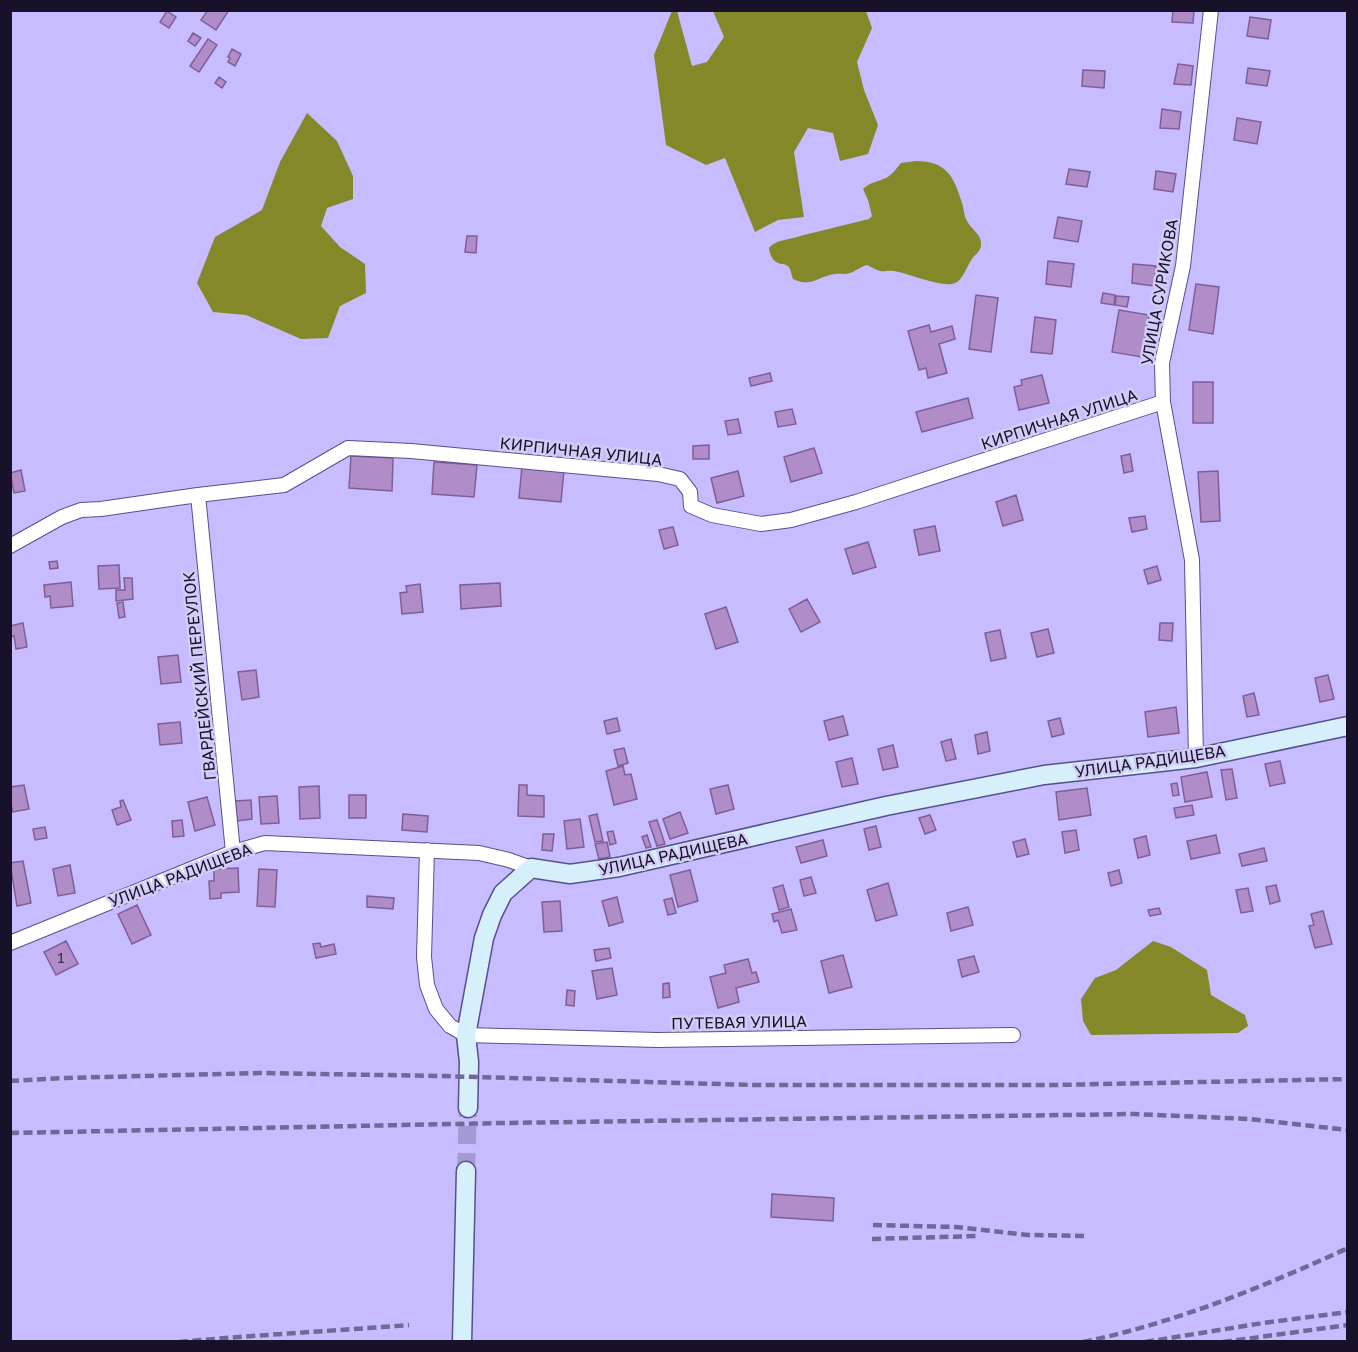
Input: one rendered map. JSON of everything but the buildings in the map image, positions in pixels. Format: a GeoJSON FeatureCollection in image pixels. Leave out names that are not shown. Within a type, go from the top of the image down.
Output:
{"type":"FeatureCollection","features":[{"type":"Feature","properties":{"kind":"street","name":"УЛИЦА СУРИКОВА"},"geometry":{"type":"LineString","coordinates":[[1196,758],[1192,560],[1161,388],[1162,363],[1183,266],[1211,10]]}},
{"type":"Feature","properties":{"kind":"street","name":"КИРПИЧНАЯ УЛИЦА"},"geometry":{"type":"LineString","coordinates":[[10,546],[62,517],[81,510],[284,485],[348,448],[411,451],[658,474],[680,479],[690,492],[691,506],[697,510],[761,524],[791,520],[856,502],[1163,402]]}},
{"type":"Feature","properties":{"kind":"street","name":"ГВАРДЕЙСКИЙ ПЕРЕУЛОК"},"geometry":{"type":"LineString","coordinates":[[198,495],[233,852]]}},
{"type":"Feature","properties":{"kind":"street","name":"УЛИЦА РАДИЩЕВА"},"geometry":{"type":"LineString","coordinates":[[10,943],[233,852],[265,843],[479,853],[531,868],[570,874],[619,867],[886,806],[1044,775],[1196,758],[1347,726]]}},
{"type":"Feature","properties":{"kind":"street"},"geometry":{"type":"LineString","coordinates":[[427,850],[424,957],[427,985],[436,1009],[450,1026],[466,1035]]}},
{"type":"Feature","properties":{"kind":"street"},"geometry":{"type":"LineString","coordinates":[[468,1108],[469,1062],[466,1035],[483,938],[503,893],[531,868]]}},
{"type":"Feature","properties":{"kind":"street","name":"ПУТЕВАЯ УЛИЦА"},"geometry":{"type":"LineString","coordinates":[[466,1035],[657,1040],[1013,1035]]}},
{"type":"Feature","properties":{"kind":"street"},"geometry":{"type":"LineString","coordinates":[[462,1341],[466,1171]]}},
{"type":"Feature","properties":{"kind":"shaded area"},"geometry":{"type":"Polygon","coordinates":[[[672,11],[677,11],[692,66],[707,62],[724,37],[713,11],[866,11],[872,28],[857,62],[864,90],[878,125],[868,154],[840,161],[833,133],[808,128],[794,152],[804,217],[778,220],[755,232],[725,158],[706,165],[666,145],[654,55],[672,11]]]}},
{"type":"Feature","properties":{"kind":"shaded area"},"geometry":{"type":"Polygon","coordinates":[[[307,113],[337,141],[353,176],[353,199],[327,208],[321,226],[340,247],[365,264],[366,293],[340,306],[328,338],[301,339],[246,315],[213,312],[197,283],[215,237],[262,210],[280,162],[307,113]]]}},
{"type":"Feature","properties":{"kind":"shaded area"},"geometry":{"type":"Polygon","coordinates":[[[916,161],[935,164],[948,172],[956,185],[966,219],[981,241],[979,251],[956,283],[939,283],[894,271],[880,271],[867,265],[848,274],[829,275],[815,281],[805,282],[793,279],[788,266],[772,258],[769,248],[779,241],[869,219],[872,216],[863,189],[888,176],[901,163],[916,161]]]}},
{"type":"Feature","properties":{"kind":"shaded area"},"geometry":{"type":"Polygon","coordinates":[[[1153,941],[1171,947],[1207,970],[1211,995],[1245,1015],[1248,1026],[1238,1033],[1091,1035],[1083,1021],[1081,999],[1095,978],[1116,970],[1153,941]]]}},
{"type":"Feature","properties":{"kind":"tunnel"},"geometry":{"type":"LineString","coordinates":[[466,1171],[468,1108]]}},
{"type":"Feature","properties":{"kind":"railway"},"geometry":{"type":"LineString","coordinates":[[10,1081],[260,1073],[752,1085],[1056,1085],[1348,1079]]}},
{"type":"Feature","properties":{"kind":"railway"},"geometry":{"type":"LineString","coordinates":[[10,1133],[1134,1114],[1249,1119],[1348,1130]]}},
{"type":"Feature","properties":{"kind":"railway"},"geometry":{"type":"LineString","coordinates":[[873,1225],[956,1227],[1028,1235],[1085,1236]]}},
{"type":"Feature","properties":{"kind":"railway"},"geometry":{"type":"LineString","coordinates":[[872,1239],[977,1236]]}},
{"type":"Feature","properties":{"kind":"railway"},"geometry":{"type":"LineString","coordinates":[[1083,1342],[1185,1314],[1284,1276],[1348,1248]]}},
{"type":"Feature","properties":{"kind":"railway"},"geometry":{"type":"LineString","coordinates":[[1145,1342],[1348,1312]]}},
{"type":"Feature","properties":{"kind":"railway"},"geometry":{"type":"LineString","coordinates":[[179,1342],[409,1325]]}},
{"type":"Feature","properties":{"kind":"railway"},"geometry":{"type":"LineString","coordinates":[[1223,1342],[1348,1325]]}}]}
